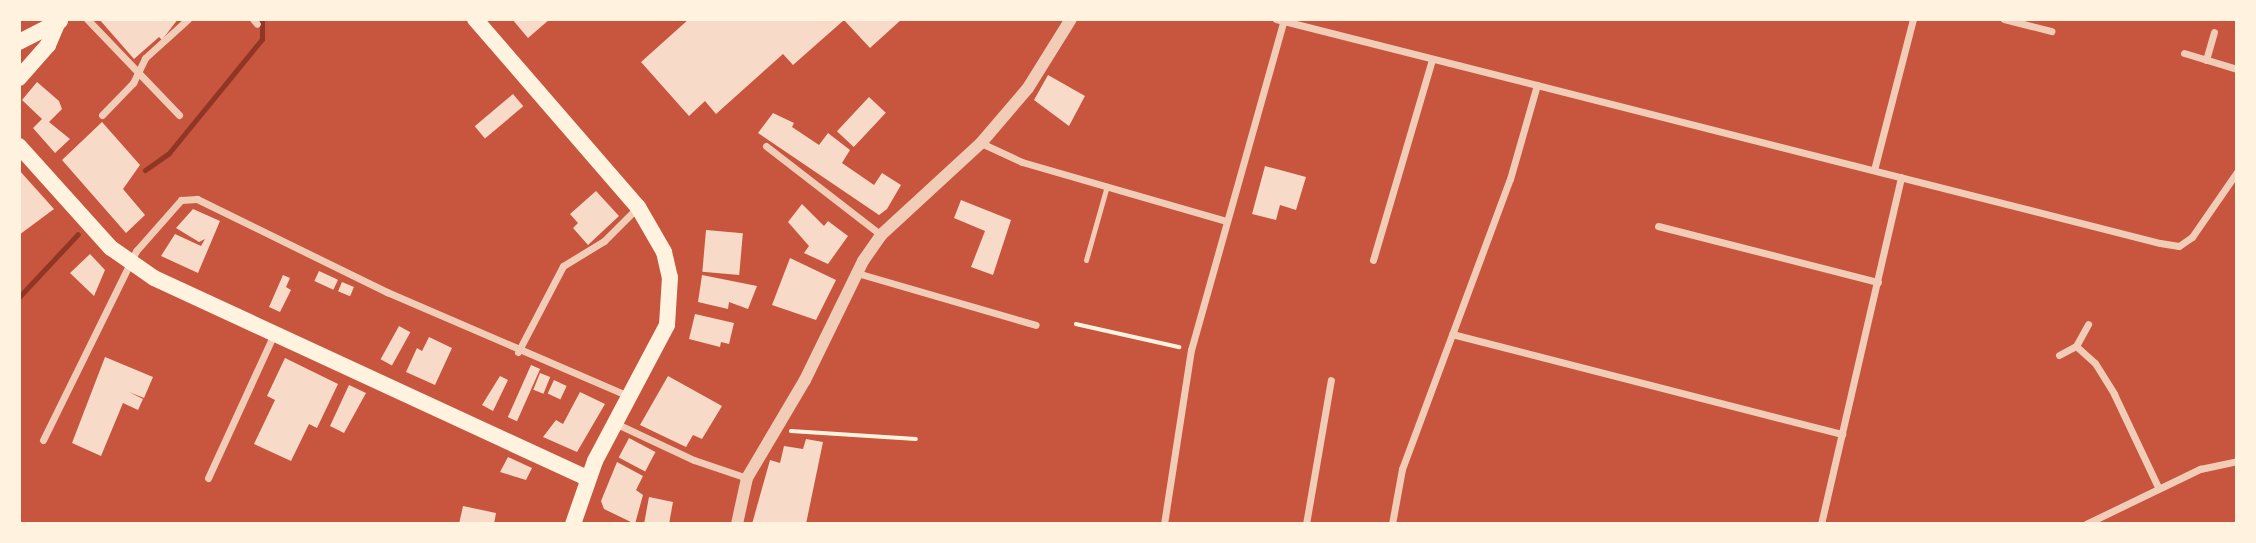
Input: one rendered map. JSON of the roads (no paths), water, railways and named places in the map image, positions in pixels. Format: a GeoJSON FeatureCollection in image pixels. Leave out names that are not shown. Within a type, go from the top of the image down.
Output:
{"type":"FeatureCollection","features":[{"type":"Feature","properties":{"kind":"main road"},"geometry":{"type":"LineString","coordinates":[[475,19],[638,207],[664,252],[670,302],[667,325],[587,478],[573,524]]}},
{"type":"Feature","properties":{"kind":"main road"},"geometry":{"type":"LineString","coordinates":[[19,42],[59,22]]}},
{"type":"Feature","properties":{"kind":"main road"},"geometry":{"type":"LineString","coordinates":[[19,78],[48,45],[59,22]]}},
{"type":"Feature","properties":{"kind":"main road"},"geometry":{"type":"LineString","coordinates":[[19,146],[130,263],[274,334],[587,478]]}},
{"type":"Feature","properties":{"kind":"street"},"geometry":{"type":"LineString","coordinates":[[87,19],[179,116]]}},
{"type":"Feature","properties":{"kind":"street"},"geometry":{"type":"LineString","coordinates":[[102,116],[138,71],[145,58],[188,19]]}},
{"type":"Feature","properties":{"kind":"street"},"geometry":{"type":"LineString","coordinates":[[737,524],[747,478],[881,235],[981,143],[1028,88],[1071,19]]}},
{"type":"Feature","properties":{"kind":"street"},"geometry":{"type":"LineString","coordinates":[[1874,170],[1913,19]]}},
{"type":"Feature","properties":{"kind":"street"},"geometry":{"type":"LineString","coordinates":[[2004,19],[2027,22],[2051,31]]}},
{"type":"Feature","properties":{"kind":"street"},"geometry":{"type":"LineString","coordinates":[[1164,524],[1192,349],[1280,21],[2179,246],[2192,237],[2237,172]]}},
{"type":"Feature","properties":{"kind":"street"},"geometry":{"type":"LineString","coordinates":[[2206,60],[2214,32]]}},
{"type":"Feature","properties":{"kind":"street"},"geometry":{"type":"LineString","coordinates":[[2184,53],[2237,69]]}},
{"type":"Feature","properties":{"kind":"street"},"geometry":{"type":"LineString","coordinates":[[1373,260],[1432,60]]}},
{"type":"Feature","properties":{"kind":"street"},"geometry":{"type":"LineString","coordinates":[[1392,524],[1402,469],[1510,179],[1538,85]]}},
{"type":"Feature","properties":{"kind":"street"},"geometry":{"type":"LineString","coordinates":[[981,143],[1022,162],[1227,221]]}},
{"type":"Feature","properties":{"kind":"street"},"geometry":{"type":"LineString","coordinates":[[766,146],[881,235]]}},
{"type":"Feature","properties":{"kind":"street"},"geometry":{"type":"LineString","coordinates":[[1821,524],[1901,177]]}},
{"type":"Feature","properties":{"kind":"street"},"geometry":{"type":"LineString","coordinates":[[43,440],[130,263],[181,200],[197,199],[518,352],[630,397]]}},
{"type":"Feature","properties":{"kind":"street"},"geometry":{"type":"LineString","coordinates":[[518,352],[563,266],[604,241],[638,207]]}},
{"type":"Feature","properties":{"kind":"street"},"geometry":{"type":"LineString","coordinates":[[1658,226],[1878,282]]}},
{"type":"Feature","properties":{"kind":"street"},"geometry":{"type":"LineString","coordinates":[[858,273],[1036,325]]}},
{"type":"Feature","properties":{"kind":"street"},"geometry":{"type":"LineString","coordinates":[[2059,355],[2076,346],[2088,324]]}},
{"type":"Feature","properties":{"kind":"street"},"geometry":{"type":"LineString","coordinates":[[208,478],[274,334]]}},
{"type":"Feature","properties":{"kind":"street"},"geometry":{"type":"LineString","coordinates":[[1452,334],[1842,434]]}},
{"type":"Feature","properties":{"kind":"street"},"geometry":{"type":"LineString","coordinates":[[2076,346],[2095,363],[2114,394],[2158,487]]}},
{"type":"Feature","properties":{"kind":"street"},"geometry":{"type":"LineString","coordinates":[[1306,524],[1331,380]]}},
{"type":"Feature","properties":{"kind":"street"},"geometry":{"type":"LineString","coordinates":[[616,423],[694,460],[747,478]]}},
{"type":"Feature","properties":{"kind":"street"},"geometry":{"type":"LineString","coordinates":[[2086,524],[2200,469],[2237,461]]}},
{"type":"Feature","properties":{"kind":"lane"},"geometry":{"type":"LineString","coordinates":[[1086,260],[1107,186]]}},
{"type":"Feature","properties":{"kind":"waterway"},"geometry":{"type":"LineString","coordinates":[[145,170],[169,153],[262,39],[262,19]]}},
{"type":"Feature","properties":{"kind":"waterway"},"geometry":{"type":"LineString","coordinates":[[19,297],[78,234]]}}]}
